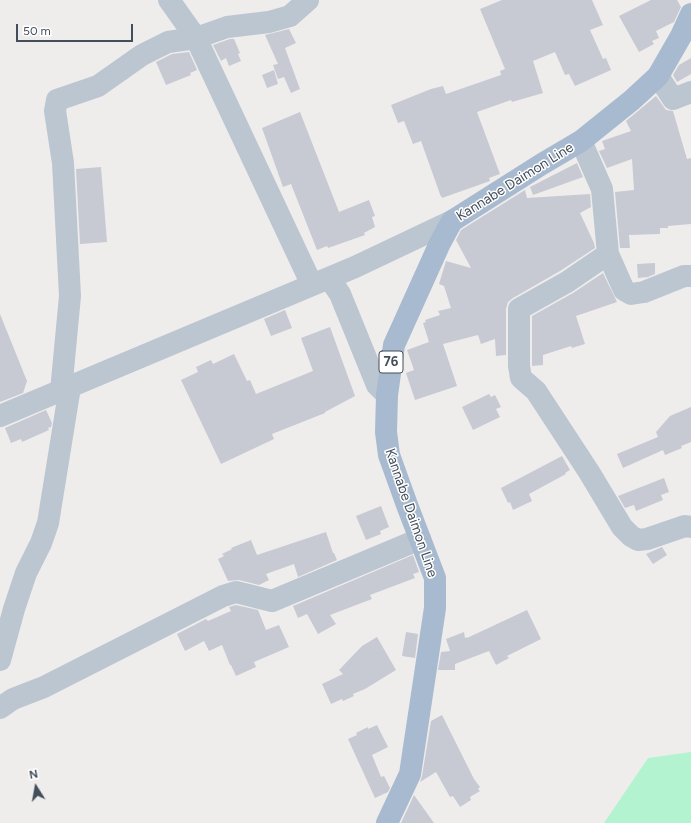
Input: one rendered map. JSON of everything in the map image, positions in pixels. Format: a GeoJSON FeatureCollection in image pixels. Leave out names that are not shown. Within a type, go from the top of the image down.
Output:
{"type":"FeatureCollection","features":[{"type":"Feature","properties":{"kind":"main road","name":"Kannabe Daimon Line"},"geometry":{"type":"LineString","coordinates":[[386,823],[410,774],[435,608],[435,578],[389,455],[386,432],[387,395],[394,345],[440,243],[452,221],[581,141],[632,100],[658,76],[681,36],[691,14]]}},
{"type":"Feature","properties":{"kind":"street"},"geometry":{"type":"LineString","coordinates":[[169,0],[196,38],[320,281],[340,294],[377,385],[387,395]]}},
{"type":"Feature","properties":{"kind":"street"},"geometry":{"type":"LineString","coordinates":[[0,660],[14,608],[26,573],[41,543],[48,523],[66,389],[70,296],[63,163],[55,111],[57,100],[98,86],[142,55],[168,42],[196,38],[227,27],[269,22],[290,16],[308,0]]}},
{"type":"Feature","properties":{"kind":"street"},"geometry":{"type":"LineString","coordinates":[[658,76],[673,99],[691,92]]}},
{"type":"Feature","properties":{"kind":"street"},"geometry":{"type":"LineString","coordinates":[[581,141],[602,189],[608,254],[624,290],[631,294],[644,292],[684,276],[691,276]]}},
{"type":"Feature","properties":{"kind":"street"},"geometry":{"type":"LineString","coordinates":[[0,416],[355,267],[452,221]]}},
{"type":"Feature","properties":{"kind":"street"},"geometry":{"type":"LineString","coordinates":[[608,254],[567,282],[520,309],[519,366],[521,378],[536,391],[589,472],[622,527],[631,536],[638,540],[646,539],[685,526],[691,527]]}},
{"type":"Feature","properties":{"kind":"street"},"geometry":{"type":"LineString","coordinates":[[0,708],[13,699],[44,687],[223,596],[236,592],[272,601],[420,539]]}},
{"type":"Feature","properties":{"kind":"green space"},"geometry":{"type":"Polygon","coordinates":[[[691,752],[691,823],[604,823],[648,758],[691,752]]]}},
{"type":"Feature","properties":{"kind":"building"},"geometry":{"type":"Polygon","coordinates":[[[502,0],[592,0],[603,25],[590,30],[603,59],[606,58],[611,70],[575,86],[569,74],[565,75],[555,52],[533,61],[543,93],[512,102],[511,100],[477,112],[500,174],[489,178],[490,181],[442,198],[421,141],[413,144],[404,121],[398,123],[391,105],[431,89],[443,86],[446,94],[501,75],[500,71],[505,69],[480,9],[502,0]]]}},
{"type":"Feature","properties":{"kind":"building"},"geometry":{"type":"Polygon","coordinates":[[[651,0],[677,0],[681,7],[674,22],[656,31],[659,38],[652,41],[654,44],[639,52],[619,16],[651,0]]]}},
{"type":"Feature","properties":{"kind":"building"},"geometry":{"type":"Polygon","coordinates":[[[289,29],[296,43],[285,48],[300,89],[291,93],[284,77],[278,79],[273,65],[278,64],[265,35],[289,29]]]}},
{"type":"Feature","properties":{"kind":"building"},"geometry":{"type":"Polygon","coordinates":[[[234,39],[240,53],[238,54],[241,61],[229,66],[226,58],[221,61],[213,45],[234,39]]]}},
{"type":"Feature","properties":{"kind":"building"},"geometry":{"type":"Polygon","coordinates":[[[189,52],[197,70],[190,73],[191,75],[166,85],[156,62],[172,54],[189,52]]]}},
{"type":"Feature","properties":{"kind":"building"},"geometry":{"type":"Polygon","coordinates":[[[691,58],[691,74],[677,82],[673,75],[679,65],[691,58]]]}},
{"type":"Feature","properties":{"kind":"building"},"geometry":{"type":"Polygon","coordinates":[[[274,70],[278,84],[267,88],[262,75],[274,70]]]}},
{"type":"Feature","properties":{"kind":"building"},"geometry":{"type":"Polygon","coordinates":[[[656,96],[666,110],[673,111],[687,159],[691,158],[691,224],[660,228],[660,234],[629,235],[630,248],[620,248],[615,192],[634,190],[632,159],[607,168],[599,151],[605,149],[602,141],[631,131],[626,121],[656,96]]]}},
{"type":"Feature","properties":{"kind":"building"},"geometry":{"type":"Polygon","coordinates":[[[300,112],[339,212],[369,200],[375,216],[372,217],[375,227],[364,233],[365,235],[328,248],[327,246],[317,250],[291,184],[283,187],[262,128],[300,112]]]}},
{"type":"Feature","properties":{"kind":"building"},"geometry":{"type":"Polygon","coordinates":[[[577,163],[583,177],[533,195],[530,187],[577,163]]]}},
{"type":"Feature","properties":{"kind":"building"},"geometry":{"type":"Polygon","coordinates":[[[101,167],[107,242],[80,244],[76,169],[101,167]]]}},
{"type":"Feature","properties":{"kind":"building"},"geometry":{"type":"Polygon","coordinates":[[[525,190],[527,198],[590,194],[591,207],[580,213],[595,248],[508,302],[506,309],[506,355],[496,356],[495,339],[481,344],[478,335],[443,344],[457,386],[415,400],[406,373],[414,370],[407,350],[429,342],[423,323],[426,322],[425,320],[440,315],[438,311],[451,308],[444,286],[439,284],[446,261],[471,268],[456,240],[461,230],[525,190]]]}},
{"type":"Feature","properties":{"kind":"building"},"geometry":{"type":"Polygon","coordinates":[[[655,263],[655,274],[648,277],[638,278],[637,264],[655,263]]]}},
{"type":"Feature","properties":{"kind":"building"},"geometry":{"type":"Polygon","coordinates":[[[603,273],[617,302],[576,316],[585,344],[572,348],[571,346],[543,355],[543,365],[532,366],[532,316],[573,293],[603,273]]]}},
{"type":"Feature","properties":{"kind":"building"},"geometry":{"type":"Polygon","coordinates":[[[285,310],[292,328],[271,336],[264,319],[285,310]]]}},
{"type":"Feature","properties":{"kind":"building"},"geometry":{"type":"Polygon","coordinates":[[[0,314],[27,381],[23,393],[0,402],[0,314]]]}},
{"type":"Feature","properties":{"kind":"building"},"geometry":{"type":"Polygon","coordinates":[[[330,327],[355,396],[325,413],[272,434],[274,439],[221,464],[181,380],[198,372],[196,367],[211,360],[213,364],[234,354],[247,381],[250,380],[256,394],[313,371],[301,338],[330,327]]]}},
{"type":"Feature","properties":{"kind":"building"},"geometry":{"type":"Polygon","coordinates":[[[489,394],[491,397],[495,395],[501,407],[496,409],[500,417],[473,430],[462,407],[489,394]]]}},
{"type":"Feature","properties":{"kind":"building"},"geometry":{"type":"Polygon","coordinates":[[[691,407],[691,442],[681,446],[682,448],[665,455],[663,450],[623,468],[617,454],[658,437],[656,432],[670,416],[691,407]]]}},
{"type":"Feature","properties":{"kind":"building"},"geometry":{"type":"Polygon","coordinates":[[[46,410],[52,423],[51,427],[48,428],[49,430],[22,442],[21,439],[11,443],[5,428],[46,410]]]}},
{"type":"Feature","properties":{"kind":"building"},"geometry":{"type":"Polygon","coordinates":[[[562,456],[570,470],[565,473],[566,474],[529,494],[532,501],[513,510],[501,488],[562,456]]]}},
{"type":"Feature","properties":{"kind":"building"},"geometry":{"type":"Polygon","coordinates":[[[664,478],[669,492],[661,495],[663,500],[636,511],[634,505],[625,508],[618,496],[664,478]]]}},
{"type":"Feature","properties":{"kind":"building"},"geometry":{"type":"Polygon","coordinates":[[[381,506],[389,527],[380,531],[381,534],[366,540],[356,516],[381,506]]]}},
{"type":"Feature","properties":{"kind":"building"},"geometry":{"type":"Polygon","coordinates":[[[326,532],[337,560],[298,577],[294,564],[266,574],[269,580],[259,585],[239,580],[228,581],[218,559],[224,556],[222,554],[232,549],[231,548],[251,540],[257,555],[326,532]]]}},
{"type":"Feature","properties":{"kind":"building"},"geometry":{"type":"Polygon","coordinates":[[[662,547],[667,555],[653,564],[646,554],[662,547]]]}},
{"type":"Feature","properties":{"kind":"building"},"geometry":{"type":"Polygon","coordinates":[[[413,555],[419,572],[413,574],[415,578],[370,595],[372,599],[330,615],[336,624],[318,634],[307,614],[298,618],[293,606],[413,555]]]}},
{"type":"Feature","properties":{"kind":"building"},"geometry":{"type":"Polygon","coordinates":[[[236,605],[258,610],[266,630],[279,625],[289,647],[254,662],[256,667],[236,676],[222,645],[209,651],[204,641],[185,651],[177,634],[206,619],[208,621],[231,611],[229,607],[236,605]]]}},
{"type":"Feature","properties":{"kind":"building"},"geometry":{"type":"Polygon","coordinates":[[[527,610],[541,639],[507,656],[509,658],[496,665],[489,651],[455,664],[455,670],[438,670],[441,652],[450,651],[446,639],[464,632],[465,638],[467,638],[527,610]]]}},
{"type":"Feature","properties":{"kind":"building"},"geometry":{"type":"Polygon","coordinates":[[[406,632],[418,634],[415,658],[402,656],[406,632]]]}},
{"type":"Feature","properties":{"kind":"building"},"geometry":{"type":"Polygon","coordinates":[[[377,637],[396,670],[365,689],[353,694],[354,696],[331,704],[322,684],[343,674],[339,670],[362,646],[377,637]]]}},
{"type":"Feature","properties":{"kind":"building"},"geometry":{"type":"Polygon","coordinates":[[[442,715],[474,779],[480,787],[478,789],[480,791],[470,797],[471,800],[460,807],[453,796],[450,797],[436,772],[420,782],[431,721],[442,715]]]}},
{"type":"Feature","properties":{"kind":"building"},"geometry":{"type":"Polygon","coordinates":[[[377,725],[388,747],[372,755],[381,777],[384,776],[390,788],[388,792],[375,798],[348,739],[357,735],[356,733],[368,727],[368,729],[377,725]]]}},
{"type":"Feature","properties":{"kind":"building"},"geometry":{"type":"Polygon","coordinates":[[[414,795],[434,823],[401,823],[414,795]]]}}]}
